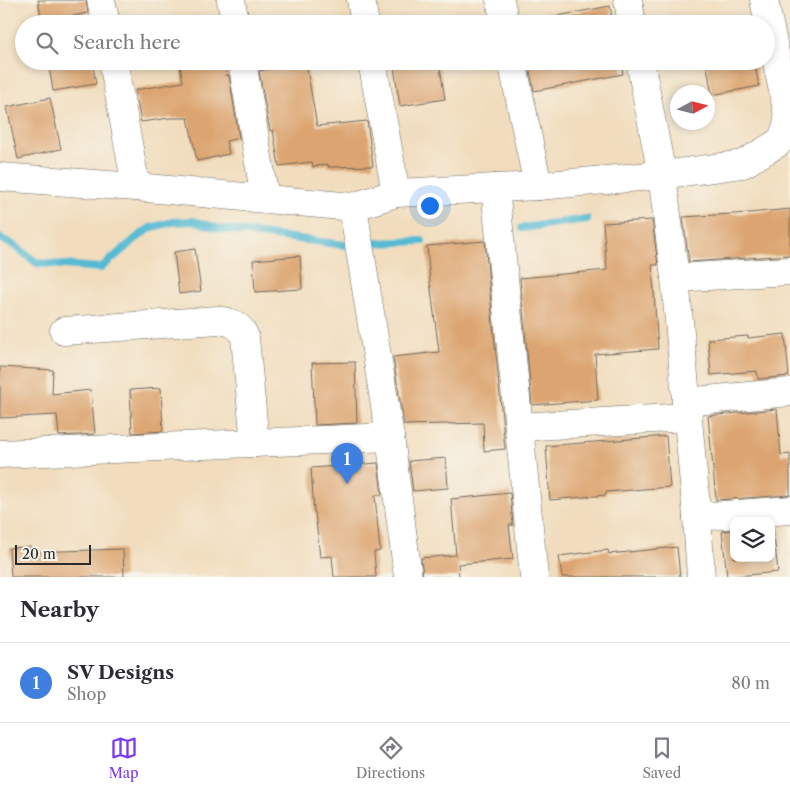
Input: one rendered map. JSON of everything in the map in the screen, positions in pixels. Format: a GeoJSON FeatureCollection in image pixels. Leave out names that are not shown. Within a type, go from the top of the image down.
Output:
{"type":"FeatureCollection","features":[{"type":"Feature","properties":{"kind":"street"},"geometry":{"type":"LineString","coordinates":[[101,0],[104,15]]}},
{"type":"Feature","properties":{"kind":"street"},"geometry":{"type":"LineString","coordinates":[[231,0],[234,15]]}},
{"type":"Feature","properties":{"kind":"street"},"geometry":{"type":"LineString","coordinates":[[361,0],[364,15]]}},
{"type":"Feature","properties":{"kind":"street"},"geometry":{"type":"LineString","coordinates":[[500,0],[503,15]]}},
{"type":"Feature","properties":{"kind":"street"},"geometry":{"type":"LineString","coordinates":[[628,0],[630,15]]}},
{"type":"Feature","properties":{"kind":"street"},"geometry":{"type":"LineString","coordinates":[[764,0],[767,15]]}},
{"type":"Feature","properties":{"kind":"street"},"geometry":{"type":"LineString","coordinates":[[0,177],[136,187],[354,207],[396,193],[538,186],[662,176],[743,164],[778,143],[783,137],[787,125],[788,115],[775,53]]}},
{"type":"Feature","properties":{"kind":"street"},"geometry":{"type":"LineString","coordinates":[[114,70],[136,187]]}},
{"type":"Feature","properties":{"kind":"street"},"geometry":{"type":"LineString","coordinates":[[244,70],[266,199]]}},
{"type":"Feature","properties":{"kind":"street"},"geometry":{"type":"LineString","coordinates":[[374,70],[396,193]]}},
{"type":"Feature","properties":{"kind":"street"},"geometry":{"type":"LineString","coordinates":[[514,70],[538,186]]}},
{"type":"Feature","properties":{"kind":"street"},"geometry":{"type":"LineString","coordinates":[[642,70],[662,176],[676,278],[701,577]]}},
{"type":"Feature","properties":{"kind":"street"},"geometry":{"type":"LineString","coordinates":[[495,188],[534,577]]}},
{"type":"Feature","properties":{"kind":"street"},"geometry":{"type":"LineString","coordinates":[[354,207],[390,437],[408,577]]}},
{"type":"Feature","properties":{"kind":"street"},"geometry":{"type":"LineString","coordinates":[[676,278],[790,271]]}},
{"type":"Feature","properties":{"kind":"street"},"geometry":{"type":"LineString","coordinates":[[64,331],[218,320],[230,322],[239,327],[245,338],[254,443]]}},
{"type":"Feature","properties":{"kind":"street"},"geometry":{"type":"LineString","coordinates":[[519,427],[687,409],[790,392]]}},
{"type":"Feature","properties":{"kind":"street"},"geometry":{"type":"LineString","coordinates":[[0,454],[390,437]]}},
{"type":"Feature","properties":{"kind":"street"},"geometry":{"type":"LineString","coordinates":[[697,517],[790,510]]}},
{"type":"Feature","properties":{"kind":"building"},"geometry":{"type":"Polygon","coordinates":[[[38,0],[86,0],[88,13],[78,15],[41,15],[38,0]]]}},
{"type":"Feature","properties":{"kind":"building"},"geometry":{"type":"Polygon","coordinates":[[[610,6],[612,15],[562,15],[610,6]]]}},
{"type":"Feature","properties":{"kind":"building"},"geometry":{"type":"Polygon","coordinates":[[[50,70],[94,70],[96,84],[53,91],[50,70]]]}},
{"type":"Feature","properties":{"kind":"building"},"geometry":{"type":"Polygon","coordinates":[[[181,70],[226,70],[227,76],[229,75],[239,138],[226,141],[229,154],[197,161],[188,118],[170,118],[141,122],[135,90],[183,82],[181,70]]]}},
{"type":"Feature","properties":{"kind":"building"},"geometry":{"type":"Polygon","coordinates":[[[307,70],[317,126],[367,121],[373,166],[328,167],[328,164],[313,167],[312,162],[279,166],[273,130],[270,131],[259,71],[307,70]]]}},
{"type":"Feature","properties":{"kind":"building"},"geometry":{"type":"Polygon","coordinates":[[[394,70],[440,70],[445,99],[400,106],[394,70]]]}},
{"type":"Feature","properties":{"kind":"building"},"geometry":{"type":"Polygon","coordinates":[[[530,70],[622,70],[623,74],[534,91],[530,70]]]}},
{"type":"Feature","properties":{"kind":"building"},"geometry":{"type":"Polygon","coordinates":[[[708,70],[756,70],[759,86],[715,94],[715,85],[710,85],[708,70]]]}},
{"type":"Feature","properties":{"kind":"building"},"geometry":{"type":"Polygon","coordinates":[[[50,98],[61,149],[18,159],[7,107],[50,98]]]}},
{"type":"Feature","properties":{"kind":"building"},"geometry":{"type":"Polygon","coordinates":[[[790,209],[790,255],[689,262],[683,217],[790,209]]]}},
{"type":"Feature","properties":{"kind":"building"},"geometry":{"type":"Polygon","coordinates":[[[652,220],[658,265],[652,265],[658,349],[595,354],[598,400],[532,405],[520,278],[607,270],[603,223],[652,220]]]}},
{"type":"Feature","properties":{"kind":"building"},"geometry":{"type":"Polygon","coordinates":[[[485,241],[505,449],[484,451],[483,423],[404,425],[393,357],[439,352],[427,246],[485,241]]]}},
{"type":"Feature","properties":{"kind":"building"},"geometry":{"type":"Polygon","coordinates":[[[195,249],[201,291],[179,294],[174,252],[195,249]]]}},
{"type":"Feature","properties":{"kind":"building"},"geometry":{"type":"Polygon","coordinates":[[[300,256],[302,289],[255,292],[253,260],[300,256]]]}},
{"type":"Feature","properties":{"kind":"building"},"geometry":{"type":"Polygon","coordinates":[[[785,334],[789,376],[758,379],[757,371],[711,375],[708,339],[748,336],[748,338],[785,334]]]}},
{"type":"Feature","properties":{"kind":"building"},"geometry":{"type":"Polygon","coordinates":[[[355,362],[357,423],[315,425],[312,363],[355,362]]]}},
{"type":"Feature","properties":{"kind":"building"},"geometry":{"type":"Polygon","coordinates":[[[0,367],[53,370],[52,394],[91,390],[95,434],[59,436],[57,415],[0,418],[0,367]]]}},
{"type":"Feature","properties":{"kind":"building"},"geometry":{"type":"Polygon","coordinates":[[[161,388],[163,431],[132,433],[130,390],[161,388]]]}},
{"type":"Feature","properties":{"kind":"building"},"geometry":{"type":"Polygon","coordinates":[[[777,409],[781,455],[790,454],[790,495],[716,500],[708,416],[777,409]]]}},
{"type":"Feature","properties":{"kind":"building"},"geometry":{"type":"Polygon","coordinates":[[[666,436],[670,487],[606,492],[606,495],[550,500],[546,446],[666,436]]]}},
{"type":"Feature","properties":{"kind":"building"},"geometry":{"type":"Polygon","coordinates":[[[446,458],[448,488],[413,491],[409,461],[446,458]]]}},
{"type":"Feature","properties":{"kind":"building"},"geometry":{"type":"Polygon","coordinates":[[[378,463],[382,495],[375,495],[380,551],[374,552],[376,577],[334,577],[332,556],[320,557],[311,468],[378,463]]]}},
{"type":"Feature","properties":{"kind":"building"},"geometry":{"type":"Polygon","coordinates":[[[510,493],[513,525],[509,525],[513,559],[458,564],[459,577],[423,577],[421,558],[456,555],[451,499],[510,493]]]}},
{"type":"Feature","properties":{"kind":"building"},"geometry":{"type":"Polygon","coordinates":[[[730,530],[730,562],[775,562],[775,545],[778,572],[727,577],[722,531],[730,530]]]}},
{"type":"Feature","properties":{"kind":"building"},"geometry":{"type":"Polygon","coordinates":[[[31,547],[32,552],[123,549],[124,577],[11,577],[9,548],[31,547]]]}},
{"type":"Feature","properties":{"kind":"building"},"geometry":{"type":"Polygon","coordinates":[[[677,547],[680,577],[562,577],[559,556],[608,550],[609,554],[677,547]]]}},
{"type":"Feature","properties":{"kind":"waterway"},"geometry":{"type":"LineString","coordinates":[[522,228],[587,219]]}},
{"type":"Feature","properties":{"kind":"waterway"},"geometry":{"type":"LineString","coordinates":[[0,238],[15,246],[37,263],[101,268],[150,228],[172,222],[193,221],[221,229],[345,245]]}},
{"type":"Feature","properties":{"kind":"waterway"},"geometry":{"type":"LineString","coordinates":[[373,243],[422,241]]}},
{"type":"Feature","properties":{"kind":"place","name":"SV Designs"},"geometry":{"type":"Point","coordinates":[347,484]}}]}
